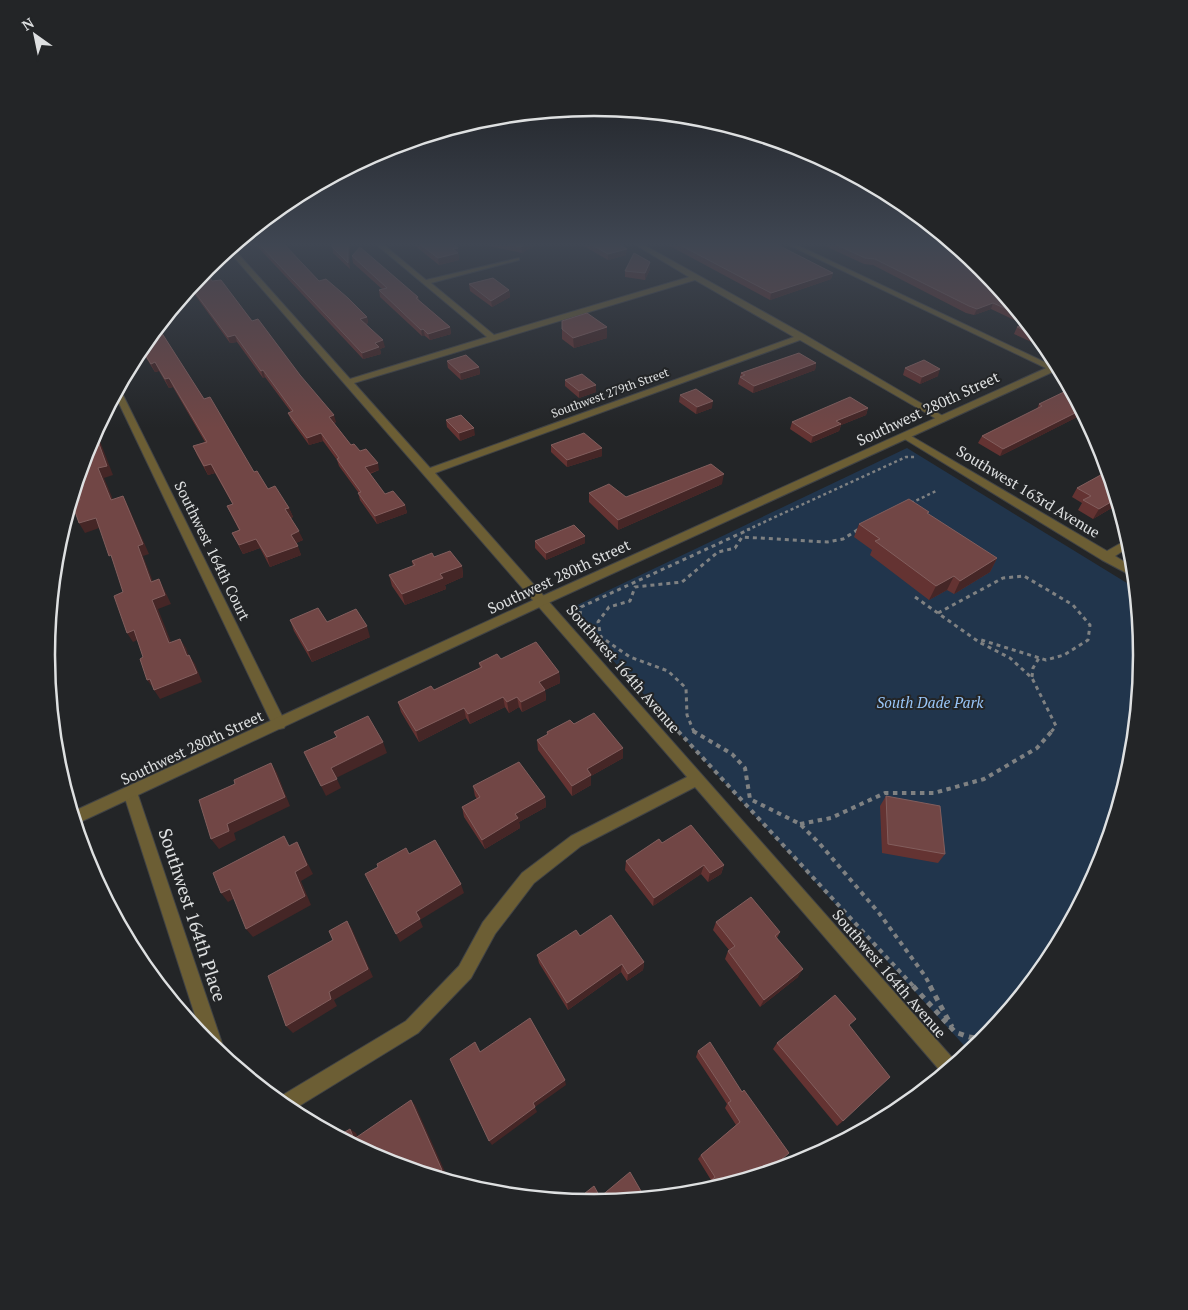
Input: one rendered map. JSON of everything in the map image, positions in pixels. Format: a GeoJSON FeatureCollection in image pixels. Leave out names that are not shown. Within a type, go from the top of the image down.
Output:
{"type":"FeatureCollection","features":[{"type":"Feature","properties":{"kind":"street","name":"Southwest 164th Avenue"},"geometry":{"type":"LineString","coordinates":[[283,306],[946,1063]]}},
{"type":"Feature","properties":{"kind":"street"},"geometry":{"type":"LineString","coordinates":[[455,306],[494,338]]}},
{"type":"Feature","properties":{"kind":"street"},"geometry":{"type":"LineString","coordinates":[[348,382],[600,306]]}},
{"type":"Feature","properties":{"kind":"street"},"geometry":{"type":"LineString","coordinates":[[747,306],[943,419]]}},
{"type":"Feature","properties":{"kind":"street"},"geometry":{"type":"LineString","coordinates":[[924,306],[1046,363]]}},
{"type":"Feature","properties":{"kind":"street","name":"Southwest 279th Street"},"geometry":{"type":"LineString","coordinates":[[427,473],[802,337]]}},
{"type":"Feature","properties":{"kind":"street","name":"Southwest 280th Street"},"geometry":{"type":"LineString","coordinates":[[80,815],[542,601],[1050,369]]}},
{"type":"Feature","properties":{"kind":"street","name":"Southwest 164th Court"},"geometry":{"type":"LineString","coordinates":[[120,398],[279,724]]}},
{"type":"Feature","properties":{"kind":"street","name":"Southwest 163rd Avenue"},"geometry":{"type":"LineString","coordinates":[[906,436],[1126,568]]}},
{"type":"Feature","properties":{"kind":"street"},"geometry":{"type":"LineString","coordinates":[[1106,557],[1122,546]]}},
{"type":"Feature","properties":{"kind":"street"},"geometry":{"type":"LineString","coordinates":[[291,1100],[412,1027],[466,972],[489,928],[528,878],[576,841],[697,779]]}},
{"type":"Feature","properties":{"kind":"street","name":"Southwest 164th Place"},"geometry":{"type":"LineString","coordinates":[[130,792],[209,1032]]}},
{"type":"Feature","properties":{"kind":"path"},"geometry":{"type":"LineString","coordinates":[[585,629],[578,622],[581,607],[906,457],[920,457]]}},
{"type":"Feature","properties":{"kind":"path"},"geometry":{"type":"LineString","coordinates":[[910,503],[936,490]]}},
{"type":"Feature","properties":{"kind":"path"},"geometry":{"type":"LineString","coordinates":[[866,525],[843,539],[827,542],[742,536],[735,548],[718,552],[682,582],[636,587],[630,601],[609,607],[598,622],[601,637],[630,657],[668,671],[686,688],[688,714],[694,732],[732,754],[745,768],[750,798],[800,824],[820,844],[885,921],[925,976],[955,1032]]}},
{"type":"Feature","properties":{"kind":"path"},"geometry":{"type":"LineString","coordinates":[[938,613],[1003,578],[1024,576],[1073,605],[1090,625],[1088,640],[1064,655],[1046,660],[973,638]]}},
{"type":"Feature","properties":{"kind":"path"},"geometry":{"type":"LineString","coordinates":[[800,824],[830,818],[885,794],[934,793],[984,779],[1037,748],[1056,726],[1032,678],[1010,658],[973,638],[915,597]]}},
{"type":"Feature","properties":{"kind":"path"},"geometry":{"type":"LineString","coordinates":[[1032,678],[1033,668],[1039,658]]}},
{"type":"Feature","properties":{"kind":"path"},"geometry":{"type":"LineString","coordinates":[[652,702],[955,1032],[973,1038]]}},
{"type":"Feature","properties":{"kind":"green space","name":"South Dade Park"},"geometry":{"type":"Polygon","coordinates":[[[907,448],[1128,584],[1132,620],[1132,690],[1123,760],[1115,795],[1104,828],[1092,861],[1061,925],[1022,983],[975,1036],[964,1046],[567,610],[907,448]]]}},
{"type":"Feature","properties":{"kind":"building"},"geometry":{"type":"Polygon","coordinates":[[[205,306],[241,306],[252,321],[258,319],[300,375],[334,415],[329,417],[351,445],[354,444],[360,451],[366,449],[378,463],[365,467],[385,494],[393,491],[405,505],[375,516],[358,493],[361,492],[321,433],[307,438],[288,413],[293,411],[263,370],[261,371],[235,335],[228,337],[205,306]]]}},
{"type":"Feature","properties":{"kind":"building"},"geometry":{"type":"Polygon","coordinates":[[[318,306],[356,306],[367,317],[360,319],[383,340],[375,343],[379,347],[362,353],[318,306]]]}},
{"type":"Feature","properties":{"kind":"building"},"geometry":{"type":"Polygon","coordinates":[[[396,306],[426,306],[450,327],[428,334],[423,329],[421,330],[396,306]]]}},
{"type":"Feature","properties":{"kind":"building"},"geometry":{"type":"Polygon","coordinates":[[[969,306],[985,306],[977,309],[969,306]]]}},
{"type":"Feature","properties":{"kind":"building"},"geometry":{"type":"Polygon","coordinates":[[[587,313],[607,327],[573,338],[562,329],[562,321],[587,313]]]}},
{"type":"Feature","properties":{"kind":"building"},"geometry":{"type":"Polygon","coordinates":[[[162,333],[204,399],[210,397],[254,472],[257,471],[268,489],[275,486],[289,508],[285,509],[299,531],[291,535],[298,546],[267,557],[256,539],[239,545],[232,533],[240,530],[227,506],[233,504],[211,464],[204,466],[193,446],[207,442],[169,378],[165,379],[155,362],[151,364],[146,356],[162,333]]]}},
{"type":"Feature","properties":{"kind":"building"},"geometry":{"type":"Polygon","coordinates":[[[799,353],[816,363],[754,386],[740,377],[745,375],[741,373],[799,353]]]}},
{"type":"Feature","properties":{"kind":"building"},"geometry":{"type":"Polygon","coordinates":[[[466,355],[479,367],[460,373],[447,361],[466,355]]]}},
{"type":"Feature","properties":{"kind":"building"},"geometry":{"type":"Polygon","coordinates":[[[924,360],[940,369],[922,377],[905,368],[924,360]]]}},
{"type":"Feature","properties":{"kind":"building"},"geometry":{"type":"Polygon","coordinates":[[[582,374],[596,385],[579,391],[565,380],[582,374]]]}},
{"type":"Feature","properties":{"kind":"building"},"geometry":{"type":"Polygon","coordinates":[[[696,389],[713,401],[697,407],[680,395],[696,389]]]}},
{"type":"Feature","properties":{"kind":"building"},"geometry":{"type":"Polygon","coordinates":[[[1064,392],[1075,413],[1003,449],[982,436],[1042,406],[1039,404],[1064,392]]]}},
{"type":"Feature","properties":{"kind":"building"},"geometry":{"type":"Polygon","coordinates":[[[850,397],[868,408],[836,421],[841,424],[813,436],[792,422],[850,397]]]}},
{"type":"Feature","properties":{"kind":"building"},"geometry":{"type":"Polygon","coordinates":[[[461,415],[474,428],[459,433],[446,420],[461,415]]]}},
{"type":"Feature","properties":{"kind":"building"},"geometry":{"type":"Polygon","coordinates":[[[584,433],[602,448],[567,460],[551,445],[584,433]]]}},
{"type":"Feature","properties":{"kind":"building"},"geometry":{"type":"Polygon","coordinates":[[[99,443],[107,466],[98,468],[111,500],[123,496],[143,544],[138,546],[151,582],[159,579],[165,595],[152,600],[169,643],[180,639],[197,673],[154,690],[150,679],[147,680],[140,659],[143,657],[134,630],[127,633],[114,596],[123,592],[111,555],[109,556],[96,518],[79,523],[75,510],[78,501],[80,500],[79,497],[99,443]]]}},
{"type":"Feature","properties":{"kind":"building"},"geometry":{"type":"Polygon","coordinates":[[[711,464],[724,474],[618,520],[589,493],[609,484],[626,497],[711,464]]]}},
{"type":"Feature","properties":{"kind":"building"},"geometry":{"type":"Polygon","coordinates":[[[1101,475],[1111,502],[1099,509],[1083,500],[1091,496],[1077,488],[1101,475]]]}},
{"type":"Feature","properties":{"kind":"building"},"geometry":{"type":"Polygon","coordinates":[[[909,499],[929,512],[927,513],[997,558],[960,581],[954,576],[936,586],[875,541],[880,539],[859,524],[909,499]]]}},
{"type":"Feature","properties":{"kind":"building"},"geometry":{"type":"Polygon","coordinates":[[[574,525],[585,536],[546,553],[535,541],[574,525]]]}},
{"type":"Feature","properties":{"kind":"building"},"geometry":{"type":"Polygon","coordinates":[[[450,551],[462,566],[440,574],[443,578],[402,594],[389,575],[415,565],[412,561],[432,553],[434,557],[450,551]]]}},
{"type":"Feature","properties":{"kind":"building"},"geometry":{"type":"Polygon","coordinates":[[[318,608],[327,622],[356,609],[367,626],[308,651],[290,620],[318,608]]]}},
{"type":"Feature","properties":{"kind":"building"},"geometry":{"type":"Polygon","coordinates":[[[536,642],[559,672],[539,682],[545,690],[521,702],[517,697],[507,702],[503,697],[468,714],[464,708],[416,731],[398,702],[431,686],[434,690],[482,667],[479,663],[497,654],[501,659],[536,642]]]}},
{"type":"Feature","properties":{"kind":"building"},"geometry":{"type":"Polygon","coordinates":[[[594,713],[623,748],[587,769],[591,775],[572,786],[537,740],[548,734],[547,732],[570,720],[574,724],[594,713]]]}},
{"type":"Feature","properties":{"kind":"building"},"geometry":{"type":"Polygon","coordinates":[[[368,716],[383,742],[331,768],[337,779],[321,786],[304,752],[337,737],[334,732],[368,716]]]}},
{"type":"Feature","properties":{"kind":"building"},"geometry":{"type":"Polygon","coordinates":[[[519,762],[545,797],[515,814],[518,818],[482,840],[462,807],[480,797],[473,786],[519,762]]]}},
{"type":"Feature","properties":{"kind":"building"},"geometry":{"type":"Polygon","coordinates":[[[271,763],[285,797],[227,824],[229,831],[211,839],[199,800],[235,784],[234,780],[271,763]]]}},
{"type":"Feature","properties":{"kind":"building"},"geometry":{"type":"Polygon","coordinates":[[[886,796],[940,806],[945,854],[888,844],[886,796]]]}},
{"type":"Feature","properties":{"kind":"building"},"geometry":{"type":"Polygon","coordinates":[[[691,825],[724,865],[710,873],[704,865],[654,898],[626,861],[659,839],[662,843],[691,825]]]}},
{"type":"Feature","properties":{"kind":"building"},"geometry":{"type":"Polygon","coordinates":[[[284,836],[289,846],[297,842],[307,865],[295,872],[305,896],[246,929],[230,889],[221,893],[213,873],[284,836]]]}},
{"type":"Feature","properties":{"kind":"building"},"geometry":{"type":"Polygon","coordinates":[[[435,840],[461,884],[416,912],[420,919],[396,934],[365,874],[378,867],[377,864],[406,848],[409,854],[435,840]]]}},
{"type":"Feature","properties":{"kind":"building"},"geometry":{"type":"Polygon","coordinates":[[[751,897],[780,932],[775,936],[803,969],[764,1000],[728,951],[735,946],[716,922],[751,897]]]}},
{"type":"Feature","properties":{"kind":"building"},"geometry":{"type":"Polygon","coordinates":[[[611,915],[644,962],[628,974],[622,964],[567,1003],[537,955],[576,930],[580,936],[611,915]]]}},
{"type":"Feature","properties":{"kind":"building"},"geometry":{"type":"Polygon","coordinates":[[[347,921],[368,969],[329,992],[331,999],[286,1026],[268,976],[333,940],[329,931],[347,921]]]}},
{"type":"Feature","properties":{"kind":"building"},"geometry":{"type":"Polygon","coordinates":[[[835,995],[856,1019],[849,1025],[890,1077],[843,1121],[777,1043],[835,995]]]}},
{"type":"Feature","properties":{"kind":"building"},"geometry":{"type":"Polygon","coordinates":[[[530,1018],[565,1080],[533,1103],[535,1107],[489,1141],[450,1059],[475,1042],[480,1052],[530,1018]]]}},
{"type":"Feature","properties":{"kind":"building"},"geometry":{"type":"Polygon","coordinates":[[[710,1042],[742,1092],[744,1090],[789,1153],[781,1160],[734,1176],[710,1182],[715,1177],[701,1155],[740,1122],[728,1103],[731,1101],[698,1051],[710,1042]]]}},
{"type":"Feature","properties":{"kind":"building"},"geometry":{"type":"Polygon","coordinates":[[[411,1100],[442,1170],[440,1171],[388,1153],[356,1138],[411,1100]]]}},
{"type":"Feature","properties":{"kind":"building"},"geometry":{"type":"Polygon","coordinates":[[[350,1129],[353,1136],[344,1132],[350,1129]]]}},
{"type":"Feature","properties":{"kind":"building"},"geometry":{"type":"Polygon","coordinates":[[[630,1172],[641,1192],[629,1193],[604,1194],[630,1172]]]}},
{"type":"Feature","properties":{"kind":"building"},"geometry":{"type":"Polygon","coordinates":[[[594,1186],[598,1194],[584,1194],[594,1186]]]}}]}
